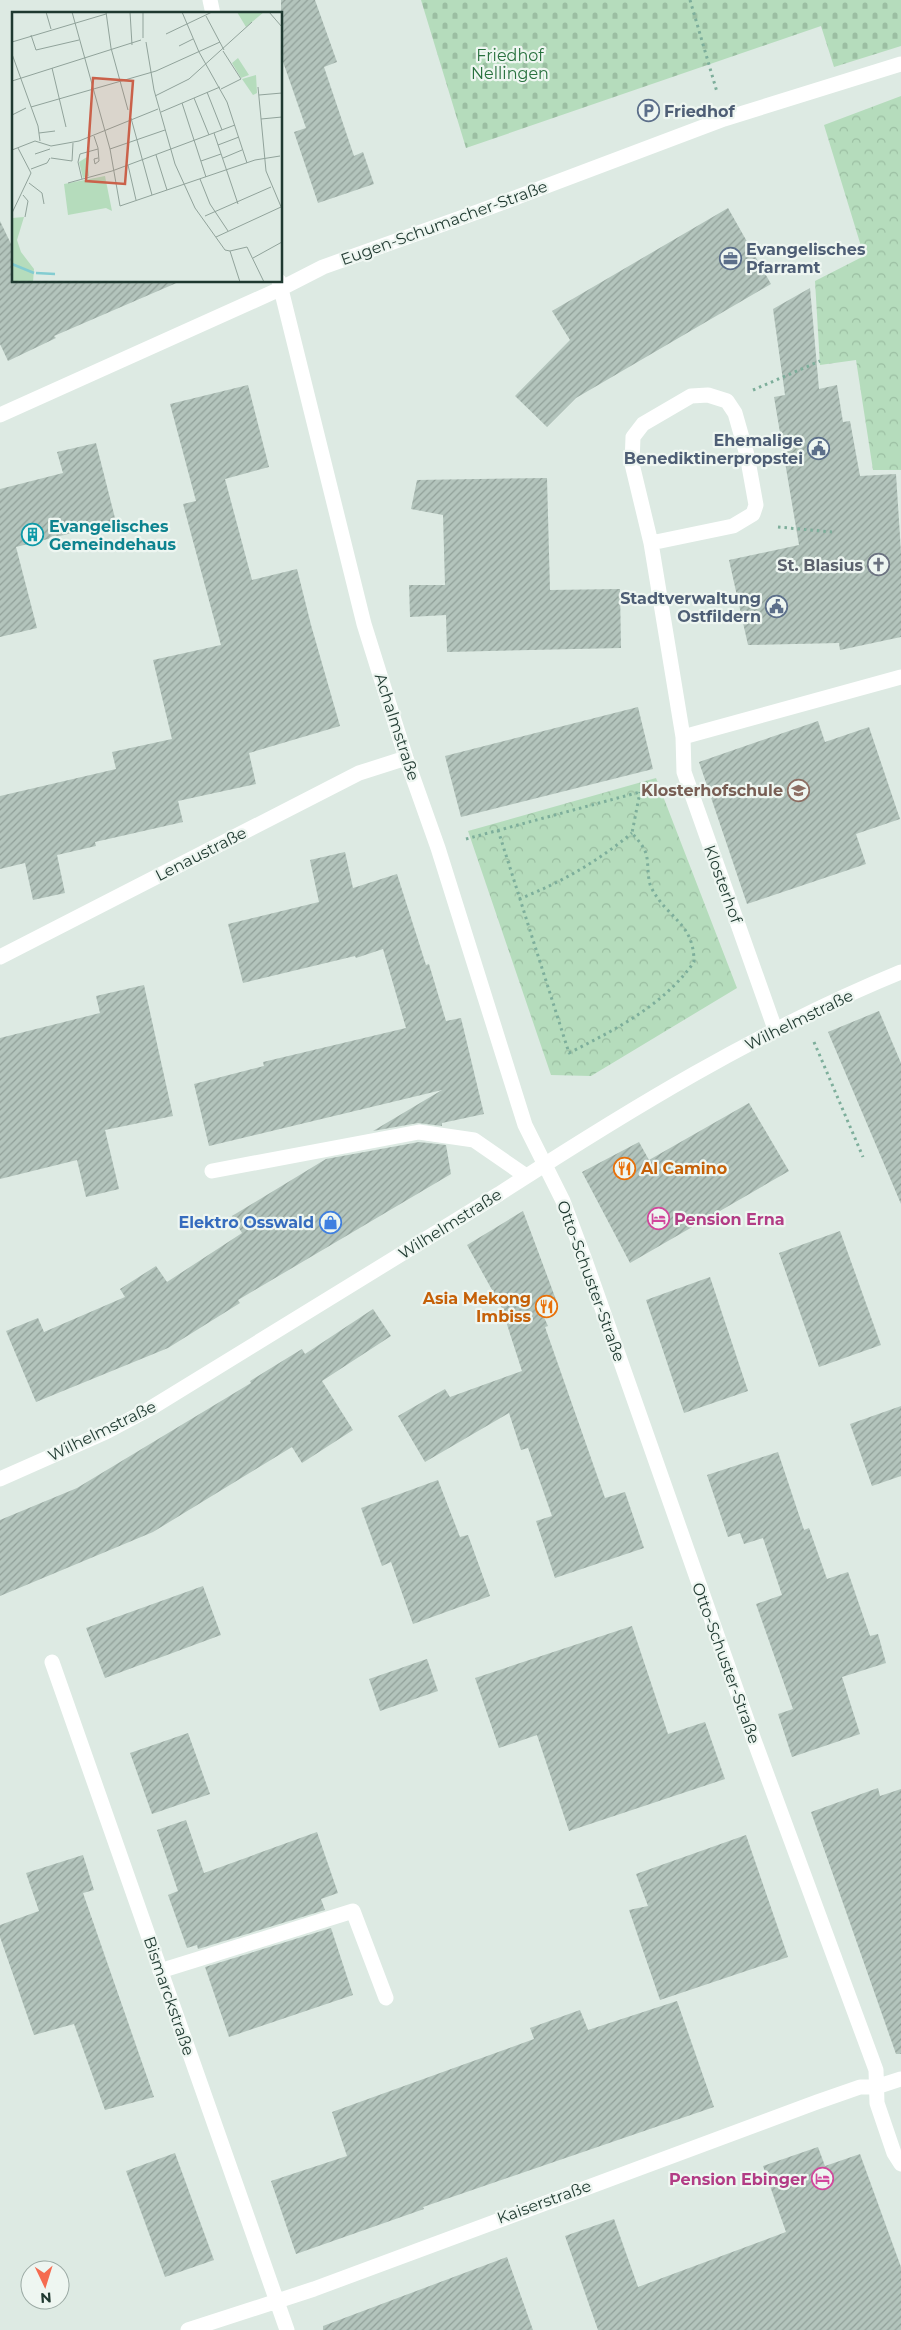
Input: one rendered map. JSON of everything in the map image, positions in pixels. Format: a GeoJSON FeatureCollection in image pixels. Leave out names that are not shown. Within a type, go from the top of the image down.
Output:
{"type":"FeatureCollection","features":[{"type":"Feature","properties":{"kind":"street","name":"Eugen-Schumacher-Straße"},"geometry":{"type":"LineString","coordinates":[[0,415],[279,285],[323,267],[480,212],[724,119],[901,64]]}},
{"type":"Feature","properties":{"kind":"street","name":"Achalmstraße"},"geometry":{"type":"LineString","coordinates":[[279,285],[364,624],[406,758],[438,848],[525,1125],[543,1164]]}},
{"type":"Feature","properties":{"kind":"street","name":"Klosterhof"},"geometry":{"type":"LineString","coordinates":[[727,401],[708,395],[692,396],[643,424],[633,437],[632,464],[651,542],[683,737],[684,772],[775,1029]]}},
{"type":"Feature","properties":{"kind":"street"},"geometry":{"type":"LineString","coordinates":[[651,542],[733,526],[753,514],[756,505],[747,456],[735,413],[727,401]]}},
{"type":"Feature","properties":{"kind":"street"},"geometry":{"type":"LineString","coordinates":[[683,737],[901,677]]}},
{"type":"Feature","properties":{"kind":"street","name":"Lenaustraße"},"geometry":{"type":"LineString","coordinates":[[0,957],[359,773],[406,758]]}},
{"type":"Feature","properties":{"kind":"street","name":"Wilhelmstraße"},"geometry":{"type":"LineString","coordinates":[[0,1479],[106,1432],[150,1408],[543,1164],[775,1029],[896,974]]}},
{"type":"Feature","properties":{"kind":"street"},"geometry":{"type":"LineString","coordinates":[[212,1172],[419,1132],[474,1140],[526,1176]]}},
{"type":"Feature","properties":{"kind":"street","name":"Otto-Schuster-Straße"},"geometry":{"type":"LineString","coordinates":[[543,1164],[563,1201],[585,1260],[750,1731],[876,2070],[876,2103],[894,2153],[901,2164]]}},
{"type":"Feature","properties":{"kind":"street","name":"Bismarckstraße"},"geometry":{"type":"LineString","coordinates":[[52,1662],[287,2330]]}},
{"type":"Feature","properties":{"kind":"street"},"geometry":{"type":"LineString","coordinates":[[160,1971],[353,1911],[386,1998]]}},
{"type":"Feature","properties":{"kind":"street","name":"Kaiserstraße"},"geometry":{"type":"LineString","coordinates":[[188,2330],[314,2289],[817,2102],[860,2087],[876,2087],[901,2079]]}},
{"type":"Feature","properties":{"kind":"path"},"geometry":{"type":"LineString","coordinates":[[690,0],[724,119]]}},
{"type":"Feature","properties":{"kind":"path"},"geometry":{"type":"LineString","coordinates":[[727,401],[820,360]]}},
{"type":"Feature","properties":{"kind":"path"},"geometry":{"type":"LineString","coordinates":[[753,514],[778,528],[832,532]]}},
{"type":"Feature","properties":{"kind":"path"},"geometry":{"type":"LineString","coordinates":[[438,848],[640,792],[684,772]]}},
{"type":"Feature","properties":{"kind":"path"},"geometry":{"type":"LineString","coordinates":[[520,900],[551,886],[593,863],[632,833],[640,792]]}},
{"type":"Feature","properties":{"kind":"path"},"geometry":{"type":"LineString","coordinates":[[498,830],[569,1053],[618,1028],[640,1014],[664,996],[694,962],[694,950],[690,935],[668,912],[650,885],[645,850],[632,833]]}},
{"type":"Feature","properties":{"kind":"path"},"geometry":{"type":"LineString","coordinates":[[803,1016],[863,1157]]}},
{"type":"Feature","properties":{"kind":"green space","name":"Friedhof Nellingen"},"geometry":{"type":"Polygon","coordinates":[[[421,0],[901,0],[901,46],[834,67],[821,26],[466,148],[421,0]]]}},
{"type":"Feature","properties":{"kind":"green space"},"geometry":{"type":"Polygon","coordinates":[[[901,96],[901,470],[873,470],[856,360],[820,365],[815,281],[864,256],[824,125],[901,96]]]}},
{"type":"Feature","properties":{"kind":"green space"},"geometry":{"type":"Polygon","coordinates":[[[656,778],[737,988],[591,1076],[551,1075],[468,831],[656,778]]]}},
{"type":"Feature","properties":{"kind":"building"},"geometry":{"type":"Polygon","coordinates":[[[281,0],[315,0],[337,62],[324,67],[354,156],[363,152],[374,184],[318,203],[294,132],[306,128],[282,59],[281,0]]]}},
{"type":"Feature","properties":{"kind":"building"},"geometry":{"type":"Polygon","coordinates":[[[728,208],[771,284],[576,398],[547,427],[515,396],[570,340],[552,311],[728,208]]]}},
{"type":"Feature","properties":{"kind":"building"},"geometry":{"type":"Polygon","coordinates":[[[0,221],[12,246],[12,282],[179,282],[54,336],[56,338],[8,361],[0,344],[0,221]]]}},
{"type":"Feature","properties":{"kind":"building"},"geometry":{"type":"Polygon","coordinates":[[[810,288],[819,389],[837,385],[843,422],[850,421],[860,476],[896,474],[901,552],[901,637],[840,650],[839,643],[748,645],[729,560],[799,545],[774,397],[785,395],[773,309],[810,288]]]}},
{"type":"Feature","properties":{"kind":"building"},"geometry":{"type":"Polygon","coordinates":[[[248,385],[269,467],[225,479],[252,580],[297,569],[340,726],[249,753],[256,784],[178,801],[183,822],[95,842],[96,846],[57,855],[65,893],[33,900],[25,863],[0,869],[0,796],[116,769],[112,752],[172,739],[153,660],[221,645],[183,504],[196,501],[170,404],[248,385]]]}},
{"type":"Feature","properties":{"kind":"building","name":"Evangelisches Gemeindehaus"},"geometry":{"type":"Polygon","coordinates":[[[96,443],[116,522],[16,547],[37,628],[0,637],[0,489],[63,473],[57,452],[96,443]]]}},
{"type":"Feature","properties":{"kind":"building"},"geometry":{"type":"Polygon","coordinates":[[[547,478],[550,590],[620,589],[621,648],[447,652],[446,615],[410,617],[409,585],[445,585],[443,515],[411,509],[417,480],[547,478]]]}},
{"type":"Feature","properties":{"kind":"building"},"geometry":{"type":"Polygon","coordinates":[[[638,707],[653,769],[461,817],[445,756],[638,707]]]}},
{"type":"Feature","properties":{"kind":"building","name":"Klosterhofschule"},"geometry":{"type":"Polygon","coordinates":[[[818,721],[825,742],[869,727],[900,819],[856,834],[866,864],[747,904],[699,762],[818,721]]]}},
{"type":"Feature","properties":{"kind":"building"},"geometry":{"type":"Polygon","coordinates":[[[345,852],[353,888],[397,874],[426,965],[429,964],[446,1021],[461,1018],[484,1114],[442,1123],[442,1126],[418,1123],[373,1131],[442,1090],[209,1146],[194,1084],[264,1066],[263,1062],[406,1028],[383,949],[356,958],[355,956],[243,983],[228,924],[319,902],[310,860],[345,852]]]}},
{"type":"Feature","properties":{"kind":"building"},"geometry":{"type":"Polygon","coordinates":[[[144,985],[173,1116],[105,1130],[119,1189],[86,1197],[77,1160],[0,1179],[0,1038],[100,1013],[96,996],[144,985]]]}},
{"type":"Feature","properties":{"kind":"building"},"geometry":{"type":"Polygon","coordinates":[[[879,1011],[901,1063],[901,1204],[828,1032],[879,1011]]]}},
{"type":"Feature","properties":{"kind":"building"},"geometry":{"type":"Polygon","coordinates":[[[749,1103],[789,1171],[630,1263],[582,1172],[639,1142],[649,1160],[749,1103]]]}},
{"type":"Feature","properties":{"kind":"building"},"geometry":{"type":"Polygon","coordinates":[[[419,1142],[446,1145],[451,1174],[238,1300],[240,1303],[168,1348],[36,1402],[6,1331],[38,1318],[44,1332],[125,1297],[120,1289],[156,1266],[167,1282],[242,1233],[232,1216],[326,1159],[419,1142]]]}},
{"type":"Feature","properties":{"kind":"building"},"geometry":{"type":"Polygon","coordinates":[[[523,1211],[558,1305],[542,1313],[548,1326],[545,1327],[605,1498],[625,1492],[644,1548],[555,1578],[536,1521],[552,1516],[528,1448],[521,1450],[509,1413],[425,1462],[398,1416],[445,1389],[450,1397],[522,1371],[501,1306],[467,1245],[523,1211]]]}},
{"type":"Feature","properties":{"kind":"building"},"geometry":{"type":"Polygon","coordinates":[[[840,1231],[881,1345],[819,1367],[779,1253],[840,1231]]]}},
{"type":"Feature","properties":{"kind":"building"},"geometry":{"type":"Polygon","coordinates":[[[710,1277],[748,1391],[684,1413],[646,1300],[710,1277]]]}},
{"type":"Feature","properties":{"kind":"building"},"geometry":{"type":"Polygon","coordinates":[[[373,1309],[391,1336],[322,1381],[353,1430],[302,1463],[292,1447],[153,1532],[0,1596],[0,1520],[77,1488],[251,1383],[250,1381],[302,1349],[305,1354],[373,1309]]]}},
{"type":"Feature","properties":{"kind":"building"},"geometry":{"type":"Polygon","coordinates":[[[901,1406],[901,1476],[872,1486],[850,1424],[901,1406]]]}},
{"type":"Feature","properties":{"kind":"building"},"geometry":{"type":"Polygon","coordinates":[[[778,1452],[804,1530],[809,1528],[827,1579],[848,1572],[870,1636],[878,1634],[886,1663],[842,1677],[860,1734],[792,1757],[778,1714],[793,1709],[756,1604],[782,1595],[763,1538],[744,1544],[740,1533],[728,1537],[707,1475],[778,1452]]]}},
{"type":"Feature","properties":{"kind":"building"},"geometry":{"type":"Polygon","coordinates":[[[438,1480],[460,1537],[468,1535],[490,1596],[413,1624],[391,1562],[382,1566],[361,1508],[438,1480]]]}},
{"type":"Feature","properties":{"kind":"building"},"geometry":{"type":"Polygon","coordinates":[[[203,1586],[221,1635],[105,1678],[86,1628],[203,1586]]]}},
{"type":"Feature","properties":{"kind":"building"},"geometry":{"type":"Polygon","coordinates":[[[632,1626],[668,1734],[705,1722],[725,1779],[569,1831],[537,1735],[499,1748],[475,1678],[632,1626]]]}},
{"type":"Feature","properties":{"kind":"building"},"geometry":{"type":"Polygon","coordinates":[[[427,1659],[438,1691],[380,1711],[369,1679],[427,1659]]]}},
{"type":"Feature","properties":{"kind":"building"},"geometry":{"type":"Polygon","coordinates":[[[188,1733],[210,1794],[152,1814],[130,1753],[188,1733]]]}},
{"type":"Feature","properties":{"kind":"building"},"geometry":{"type":"Polygon","coordinates":[[[878,1788],[880,1796],[901,1789],[901,2054],[896,2054],[811,1812],[878,1788]]]}},
{"type":"Feature","properties":{"kind":"building"},"geometry":{"type":"Polygon","coordinates":[[[186,1820],[204,1873],[317,1832],[338,1893],[321,1899],[325,1910],[198,1949],[197,1945],[187,1948],[168,1895],[178,1891],[157,1830],[186,1820]]]}},
{"type":"Feature","properties":{"kind":"building"},"geometry":{"type":"Polygon","coordinates":[[[746,1835],[788,1957],[660,2000],[629,1910],[648,1906],[636,1874],[746,1835]]]}},
{"type":"Feature","properties":{"kind":"building"},"geometry":{"type":"Polygon","coordinates":[[[83,1855],[94,1890],[83,1893],[154,2097],[105,2110],[74,2024],[34,2035],[0,1937],[0,1925],[39,1911],[26,1873],[83,1855]]]}},
{"type":"Feature","properties":{"kind":"building"},"geometry":{"type":"Polygon","coordinates":[[[331,1928],[353,1995],[229,2037],[205,1967],[331,1928]]]}},
{"type":"Feature","properties":{"kind":"building"},"geometry":{"type":"Polygon","coordinates":[[[677,2001],[714,2107],[423,2207],[424,2209],[296,2254],[271,2181],[347,2156],[332,2112],[534,2039],[530,2028],[580,2010],[588,2030],[677,2001]]]}},
{"type":"Feature","properties":{"kind":"building"},"geometry":{"type":"Polygon","coordinates":[[[818,2147],[825,2166],[860,2154],[901,2267],[901,2330],[598,2330],[565,2236],[614,2219],[638,2287],[786,2232],[763,2166],[818,2147]]]}},
{"type":"Feature","properties":{"kind":"building"},"geometry":{"type":"Polygon","coordinates":[[[175,2153],[214,2260],[165,2277],[126,2171],[175,2153]]]}},
{"type":"Feature","properties":{"kind":"building"},"geometry":{"type":"Polygon","coordinates":[[[507,2257],[533,2330],[323,2330],[323,2326],[507,2257]]]}},
{"type":"Feature","properties":{"kind":"place","name":"Friedhof"},"geometry":{"type":"Point","coordinates":[648,111]}},
{"type":"Feature","properties":{"kind":"place","name":"Evangelisches Pfarramt"},"geometry":{"type":"Point","coordinates":[730,258]}},
{"type":"Feature","properties":{"kind":"place","name":"Ehemalige Benediktinerpropstei"},"geometry":{"type":"Point","coordinates":[819,449]}},
{"type":"Feature","properties":{"kind":"place","name":"Evangelisches Gemeindehaus"},"geometry":{"type":"Point","coordinates":[33,535]}},
{"type":"Feature","properties":{"kind":"place","name":"St. Blasius"},"geometry":{"type":"Point","coordinates":[879,565]}},
{"type":"Feature","properties":{"kind":"place","name":"Stadtverwaltung Ostfildern"},"geometry":{"type":"Point","coordinates":[777,607]}},
{"type":"Feature","properties":{"kind":"place","name":"Klosterhofschule"},"geometry":{"type":"Point","coordinates":[799,790]}},
{"type":"Feature","properties":{"kind":"place","name":"Al Camino"},"geometry":{"type":"Point","coordinates":[625,1168]}},
{"type":"Feature","properties":{"kind":"place","name":"Pension Erna"},"geometry":{"type":"Point","coordinates":[658,1219]}},
{"type":"Feature","properties":{"kind":"place","name":"Elektro Osswald"},"geometry":{"type":"Point","coordinates":[330,1222]}},
{"type":"Feature","properties":{"kind":"place","name":"Asia Mekong Imbiss"},"geometry":{"type":"Point","coordinates":[547,1307]}},
{"type":"Feature","properties":{"kind":"place","name":"Pension Ebinger"},"geometry":{"type":"Point","coordinates":[823,2179]}}]}
